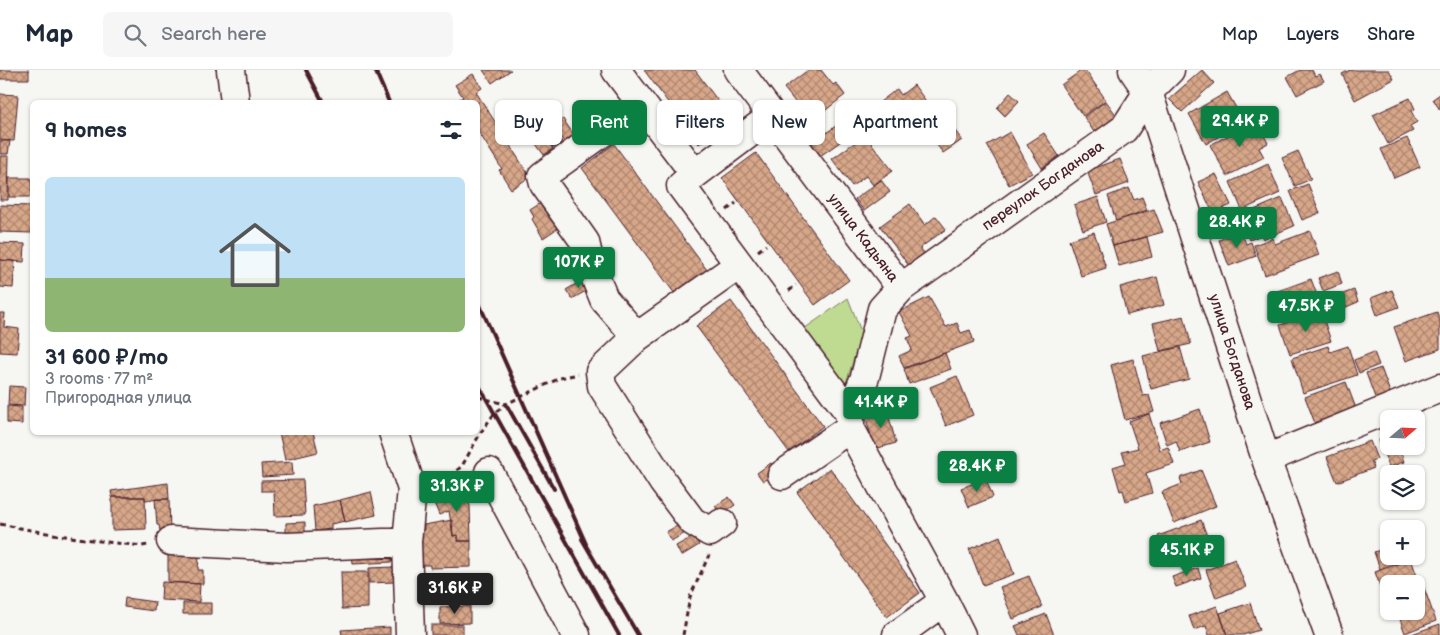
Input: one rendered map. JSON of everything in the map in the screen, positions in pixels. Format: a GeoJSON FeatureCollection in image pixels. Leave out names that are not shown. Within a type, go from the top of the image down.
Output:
{"type":"FeatureCollection","features":[{"type":"Feature","properties":{"kind":"street"},"geometry":{"type":"LineString","coordinates":[[231,70],[235,100]]}},
{"type":"Feature","properties":{"kind":"street"},"geometry":{"type":"LineString","coordinates":[[616,70],[639,100]]}},
{"type":"Feature","properties":{"kind":"street","name":"улица Кадьяна"},"geometry":{"type":"LineString","coordinates":[[738,70],[760,100]]}},
{"type":"Feature","properties":{"kind":"street","name":"переулок Богданова"},"geometry":{"type":"LineString","coordinates":[[900,288],[1124,129],[1140,81],[1170,70]]}},
{"type":"Feature","properties":{"kind":"street","name":"улица Богданова"},"geometry":{"type":"LineString","coordinates":[[1140,81],[1266,459],[1329,635]]}},
{"type":"Feature","properties":{"kind":"street"},"geometry":{"type":"LineString","coordinates":[[647,111],[695,174]]}},
{"type":"Feature","properties":{"kind":"street"},"geometry":{"type":"LineString","coordinates":[[753,130],[681,186],[850,421],[944,601],[958,634]]}},
{"type":"Feature","properties":{"kind":"street"},"geometry":{"type":"LineString","coordinates":[[585,145],[542,176],[544,184],[585,242],[590,264],[604,299],[637,337]]}},
{"type":"Feature","properties":{"kind":"street","name":"улица Кадьяна"},"geometry":{"type":"LineString","coordinates":[[794,145],[900,288],[882,309],[866,377],[850,421]]}},
{"type":"Feature","properties":{"kind":"street"},"geometry":{"type":"LineString","coordinates":[[722,523],[710,532],[692,521],[663,482],[602,386],[600,372],[637,337],[739,265]]}},
{"type":"Feature","properties":{"kind":"street"},"geometry":{"type":"LineString","coordinates":[[1266,459],[1440,388]]}},
{"type":"Feature","properties":{"kind":"street"},"geometry":{"type":"LineString","coordinates":[[782,475],[850,421]]}},
{"type":"Feature","properties":{"kind":"street"},"geometry":{"type":"LineString","coordinates":[[394,435],[412,489],[407,542],[410,635]]}},
{"type":"Feature","properties":{"kind":"street"},"geometry":{"type":"LineString","coordinates":[[489,472],[576,635]]}},
{"type":"Feature","properties":{"kind":"street"},"geometry":{"type":"LineString","coordinates":[[171,541],[287,547],[407,542]]}},
{"type":"Feature","properties":{"kind":"street"},"geometry":{"type":"LineString","coordinates":[[897,635],[944,601]]}},
{"type":"Feature","properties":{"kind":"path"},"geometry":{"type":"LineString","coordinates":[[480,434],[494,414],[506,404],[560,378],[600,372]]}},
{"type":"Feature","properties":{"kind":"path"},"geometry":{"type":"LineString","coordinates":[[480,398],[506,404]]}},
{"type":"Feature","properties":{"kind":"path"},"geometry":{"type":"LineString","coordinates":[[411,504],[451,477],[462,466],[479,435]]}},
{"type":"Feature","properties":{"kind":"path"},"geometry":{"type":"LineString","coordinates":[[683,635],[690,597],[722,523]]}},
{"type":"Feature","properties":{"kind":"path"},"geometry":{"type":"LineString","coordinates":[[0,524],[52,535],[142,546],[171,541]]}},
{"type":"Feature","properties":{"kind":"green space"},"geometry":{"type":"Polygon","coordinates":[[[848,298],[862,334],[844,389],[801,331],[848,298]]]}},
{"type":"Feature","properties":{"kind":"building"},"geometry":{"type":"Polygon","coordinates":[[[0,70],[29,70],[29,79],[0,79],[0,70]]]}},
{"type":"Feature","properties":{"kind":"building"},"geometry":{"type":"Polygon","coordinates":[[[483,70],[511,70],[492,83],[483,70]]]}},
{"type":"Feature","properties":{"kind":"building"},"geometry":{"type":"Polygon","coordinates":[[[644,70],[695,70],[717,100],[666,100],[644,70]]]}},
{"type":"Feature","properties":{"kind":"building"},"geometry":{"type":"Polygon","coordinates":[[[808,70],[821,70],[833,85],[836,83],[845,95],[839,100],[835,100],[835,103],[825,111],[825,100],[793,100],[784,88],[808,70]]]}},
{"type":"Feature","properties":{"kind":"building"},"geometry":{"type":"Polygon","coordinates":[[[1082,70],[1085,70],[1106,100],[1083,116],[1061,85],[1082,70]]]}},
{"type":"Feature","properties":{"kind":"building"},"geometry":{"type":"Polygon","coordinates":[[[1202,70],[1214,83],[1182,112],[1169,99],[1202,70]]]}},
{"type":"Feature","properties":{"kind":"building"},"geometry":{"type":"Polygon","coordinates":[[[1300,70],[1312,70],[1315,76],[1320,74],[1324,81],[1297,95],[1287,77],[1300,70]]]}},
{"type":"Feature","properties":{"kind":"building"},"geometry":{"type":"Polygon","coordinates":[[[1350,70],[1389,70],[1394,79],[1355,100],[1342,74],[1350,70]]]}},
{"type":"Feature","properties":{"kind":"building"},"geometry":{"type":"Polygon","coordinates":[[[473,74],[482,88],[476,92],[495,122],[495,145],[510,145],[530,177],[511,189],[499,170],[502,169],[480,134],[480,100],[458,100],[463,97],[455,85],[473,74]]]}},
{"type":"Feature","properties":{"kind":"building"},"geometry":{"type":"Polygon","coordinates":[[[914,85],[925,100],[883,100],[897,89],[901,95],[914,85]]]}},
{"type":"Feature","properties":{"kind":"building"},"geometry":{"type":"Polygon","coordinates":[[[1227,92],[1244,122],[1206,144],[1189,114],[1227,92]]]}},
{"type":"Feature","properties":{"kind":"building"},"geometry":{"type":"Polygon","coordinates":[[[1010,93],[1019,101],[1005,116],[997,108],[1010,93]]]}},
{"type":"Feature","properties":{"kind":"building"},"geometry":{"type":"Polygon","coordinates":[[[0,94],[18,95],[14,141],[0,140],[0,94]]]}},
{"type":"Feature","properties":{"kind":"building"},"geometry":{"type":"Polygon","coordinates":[[[1440,94],[1440,110],[1433,99],[1440,94]]]}},
{"type":"Feature","properties":{"kind":"building"},"geometry":{"type":"Polygon","coordinates":[[[1410,98],[1415,109],[1411,111],[1417,122],[1410,126],[1413,131],[1388,144],[1373,115],[1410,98]]]}},
{"type":"Feature","properties":{"kind":"building"},"geometry":{"type":"Polygon","coordinates":[[[1106,101],[1117,116],[1094,132],[1084,117],[1106,101]]]}},
{"type":"Feature","properties":{"kind":"building"},"geometry":{"type":"Polygon","coordinates":[[[562,120],[572,132],[572,136],[564,142],[562,139],[562,120]]]}},
{"type":"Feature","properties":{"kind":"building"},"geometry":{"type":"Polygon","coordinates":[[[1256,121],[1268,143],[1259,148],[1264,157],[1227,176],[1210,145],[1256,121]]]}},
{"type":"Feature","properties":{"kind":"building"},"geometry":{"type":"Polygon","coordinates":[[[835,127],[836,145],[820,156],[812,145],[825,145],[825,134],[835,127]]]}},
{"type":"Feature","properties":{"kind":"building"},"geometry":{"type":"Polygon","coordinates":[[[956,132],[962,140],[956,144],[956,132]]]}},
{"type":"Feature","properties":{"kind":"building"},"geometry":{"type":"Polygon","coordinates":[[[1010,132],[1032,173],[1009,185],[987,145],[1010,132]]]}},
{"type":"Feature","properties":{"kind":"building"},"geometry":{"type":"Polygon","coordinates":[[[1044,133],[1059,156],[1042,168],[1027,144],[1044,133]]]}},
{"type":"Feature","properties":{"kind":"building"},"geometry":{"type":"Polygon","coordinates":[[[1407,138],[1420,167],[1394,178],[1381,149],[1407,138]]]}},
{"type":"Feature","properties":{"kind":"building"},"geometry":{"type":"Polygon","coordinates":[[[0,141],[10,141],[8,154],[0,154],[0,141]]]}},
{"type":"Feature","properties":{"kind":"building"},"geometry":{"type":"Polygon","coordinates":[[[537,145],[550,145],[553,149],[544,155],[537,145]]]}},
{"type":"Feature","properties":{"kind":"building"},"geometry":{"type":"Polygon","coordinates":[[[615,145],[707,270],[675,294],[582,168],[615,145]]]}},
{"type":"Feature","properties":{"kind":"building"},"geometry":{"type":"Polygon","coordinates":[[[851,145],[873,145],[893,171],[873,185],[866,176],[852,186],[832,159],[851,145]]]}},
{"type":"Feature","properties":{"kind":"building"},"geometry":{"type":"Polygon","coordinates":[[[937,145],[955,145],[943,153],[937,145]]]}},
{"type":"Feature","properties":{"kind":"building"},"geometry":{"type":"Polygon","coordinates":[[[1298,151],[1311,179],[1295,186],[1282,158],[1298,151]]]}},
{"type":"Feature","properties":{"kind":"building"},"geometry":{"type":"Polygon","coordinates":[[[756,153],[849,280],[815,305],[722,178],[756,153]]]}},
{"type":"Feature","properties":{"kind":"building"},"geometry":{"type":"Polygon","coordinates":[[[0,156],[9,156],[8,200],[0,200],[0,156]]]}},
{"type":"Feature","properties":{"kind":"building"},"geometry":{"type":"Polygon","coordinates":[[[1120,159],[1129,183],[1096,195],[1087,171],[1120,159]]]}},
{"type":"Feature","properties":{"kind":"building"},"geometry":{"type":"Polygon","coordinates":[[[1268,164],[1280,193],[1242,210],[1230,182],[1268,164]]]}},
{"type":"Feature","properties":{"kind":"building"},"geometry":{"type":"Polygon","coordinates":[[[1216,174],[1231,205],[1213,213],[1198,182],[1216,174]]]}},
{"type":"Feature","properties":{"kind":"building"},"geometry":{"type":"Polygon","coordinates":[[[9,178],[30,178],[30,197],[9,197],[9,178]]]}},
{"type":"Feature","properties":{"kind":"building"},"geometry":{"type":"Polygon","coordinates":[[[881,180],[890,192],[864,211],[855,199],[881,180]]]}},
{"type":"Feature","properties":{"kind":"building"},"geometry":{"type":"Polygon","coordinates":[[[1308,184],[1320,213],[1302,220],[1290,191],[1308,184]]]}},
{"type":"Feature","properties":{"kind":"building"},"geometry":{"type":"Polygon","coordinates":[[[1129,188],[1134,200],[1142,197],[1147,210],[1116,221],[1108,196],[1129,188]]]}},
{"type":"Feature","properties":{"kind":"building"},"geometry":{"type":"Polygon","coordinates":[[[1098,197],[1106,222],[1083,230],[1074,205],[1098,197]]]}},
{"type":"Feature","properties":{"kind":"building"},"geometry":{"type":"Polygon","coordinates":[[[1282,198],[1294,226],[1263,239],[1261,235],[1250,240],[1240,216],[1282,198]]]}},
{"type":"Feature","properties":{"kind":"building"},"geometry":{"type":"Polygon","coordinates":[[[544,201],[558,228],[543,238],[532,219],[534,217],[530,210],[544,201]]]}},
{"type":"Feature","properties":{"kind":"building"},"geometry":{"type":"Polygon","coordinates":[[[910,204],[925,225],[936,216],[946,229],[920,248],[925,254],[909,266],[880,226],[910,204]]]}},
{"type":"Feature","properties":{"kind":"building"},"geometry":{"type":"Polygon","coordinates":[[[0,205],[30,206],[30,233],[0,232],[0,205]]]}},
{"type":"Feature","properties":{"kind":"building"},"geometry":{"type":"Polygon","coordinates":[[[1154,209],[1163,232],[1113,246],[1106,224],[1154,209]]]}},
{"type":"Feature","properties":{"kind":"building"},"geometry":{"type":"Polygon","coordinates":[[[1310,231],[1319,255],[1265,275],[1254,245],[1273,238],[1275,244],[1310,231]]]}},
{"type":"Feature","properties":{"kind":"building"},"geometry":{"type":"Polygon","coordinates":[[[1094,232],[1106,268],[1081,276],[1069,240],[1094,232]]]}},
{"type":"Feature","properties":{"kind":"building"},"geometry":{"type":"Polygon","coordinates":[[[1241,232],[1246,244],[1251,242],[1256,256],[1229,266],[1219,240],[1241,232]]]}},
{"type":"Feature","properties":{"kind":"building"},"geometry":{"type":"Polygon","coordinates":[[[1147,237],[1152,257],[1119,266],[1113,246],[1147,237]]]}},
{"type":"Feature","properties":{"kind":"building"},"geometry":{"type":"Polygon","coordinates":[[[0,243],[25,244],[24,262],[0,260],[0,243]]]}},
{"type":"Feature","properties":{"kind":"building"},"geometry":{"type":"Polygon","coordinates":[[[0,260],[15,261],[13,288],[0,287],[0,260]]]}},
{"type":"Feature","properties":{"kind":"building"},"geometry":{"type":"Polygon","coordinates":[[[1338,271],[1342,284],[1323,291],[1318,278],[1338,271]]]}},
{"type":"Feature","properties":{"kind":"building"},"geometry":{"type":"Polygon","coordinates":[[[1157,277],[1164,305],[1127,315],[1120,287],[1157,277]]]}},
{"type":"Feature","properties":{"kind":"building"},"geometry":{"type":"Polygon","coordinates":[[[586,278],[591,288],[572,299],[566,290],[586,278]]]}},
{"type":"Feature","properties":{"kind":"building"},"geometry":{"type":"Polygon","coordinates":[[[1311,279],[1321,306],[1285,319],[1275,292],[1311,279]]]}},
{"type":"Feature","properties":{"kind":"building"},"geometry":{"type":"Polygon","coordinates":[[[1354,290],[1358,302],[1339,310],[1334,297],[1354,290]]]}},
{"type":"Feature","properties":{"kind":"building"},"geometry":{"type":"Polygon","coordinates":[[[1392,290],[1399,307],[1377,315],[1371,298],[1392,290]]]}},
{"type":"Feature","properties":{"kind":"building"},"geometry":{"type":"Polygon","coordinates":[[[929,297],[946,327],[957,323],[961,333],[970,330],[974,342],[904,368],[899,356],[912,350],[907,338],[912,336],[899,312],[929,297]]]}},
{"type":"Feature","properties":{"kind":"building"},"geometry":{"type":"Polygon","coordinates":[[[731,301],[823,426],[789,452],[696,326],[731,301]]]}},
{"type":"Feature","properties":{"kind":"building"},"geometry":{"type":"Polygon","coordinates":[[[1321,312],[1331,341],[1290,354],[1280,325],[1321,312]]]}},
{"type":"Feature","properties":{"kind":"building"},"geometry":{"type":"Polygon","coordinates":[[[1437,312],[1440,321],[1440,349],[1406,361],[1394,327],[1437,312]]]}},
{"type":"Feature","properties":{"kind":"building"},"geometry":{"type":"Polygon","coordinates":[[[0,313],[5,313],[4,327],[19,329],[17,353],[0,352],[0,313]]]}},
{"type":"Feature","properties":{"kind":"building"},"geometry":{"type":"Polygon","coordinates":[[[1184,316],[1191,344],[1160,351],[1153,323],[1184,316]]]}},
{"type":"Feature","properties":{"kind":"building"},"geometry":{"type":"Polygon","coordinates":[[[1328,346],[1330,352],[1348,346],[1357,375],[1303,393],[1292,358],[1328,346]]]}},
{"type":"Feature","properties":{"kind":"building"},"geometry":{"type":"Polygon","coordinates":[[[1180,347],[1189,379],[1151,389],[1143,356],[1180,347]]]}},
{"type":"Feature","properties":{"kind":"building"},"geometry":{"type":"Polygon","coordinates":[[[1374,352],[1379,365],[1359,373],[1354,360],[1374,352]]]}},
{"type":"Feature","properties":{"kind":"building"},"geometry":{"type":"Polygon","coordinates":[[[945,353],[951,369],[909,384],[904,369],[945,353]]]}},
{"type":"Feature","properties":{"kind":"building"},"geometry":{"type":"Polygon","coordinates":[[[1133,359],[1143,396],[1149,395],[1154,412],[1125,420],[1111,365],[1133,359]]]}},
{"type":"Feature","properties":{"kind":"building"},"geometry":{"type":"Polygon","coordinates":[[[1381,368],[1392,398],[1377,403],[1366,373],[1381,368]]]}},
{"type":"Feature","properties":{"kind":"building"},"geometry":{"type":"Polygon","coordinates":[[[957,376],[973,415],[946,426],[930,387],[957,376]]]}},
{"type":"Feature","properties":{"kind":"building"},"geometry":{"type":"Polygon","coordinates":[[[1346,382],[1357,411],[1316,426],[1305,397],[1346,382]]]}},
{"type":"Feature","properties":{"kind":"building"},"geometry":{"type":"Polygon","coordinates":[[[9,386],[25,387],[24,406],[8,405],[9,386]]]}},
{"type":"Feature","properties":{"kind":"building"},"geometry":{"type":"Polygon","coordinates":[[[7,406],[22,407],[22,424],[7,423],[7,406]]]}},
{"type":"Feature","properties":{"kind":"building"},"geometry":{"type":"Polygon","coordinates":[[[1200,409],[1210,442],[1180,452],[1176,441],[1167,445],[1160,423],[1200,409]]]}},
{"type":"Feature","properties":{"kind":"building"},"geometry":{"type":"Polygon","coordinates":[[[887,410],[896,443],[875,449],[865,416],[887,410]]]}},
{"type":"Feature","properties":{"kind":"building"},"geometry":{"type":"Polygon","coordinates":[[[1149,414],[1160,450],[1168,447],[1174,464],[1146,473],[1152,493],[1126,501],[1123,490],[1120,491],[1113,467],[1126,463],[1122,452],[1138,448],[1129,421],[1149,414]]]}},
{"type":"Feature","properties":{"kind":"building"},"geometry":{"type":"Polygon","coordinates":[[[280,435],[314,435],[318,452],[285,460],[280,435]]]}},
{"type":"Feature","properties":{"kind":"building"},"geometry":{"type":"Polygon","coordinates":[[[1370,441],[1377,459],[1371,461],[1374,468],[1337,482],[1327,457],[1370,441]]]}},
{"type":"Feature","properties":{"kind":"building"},"geometry":{"type":"Polygon","coordinates":[[[1385,455],[1402,455],[1404,462],[1388,465],[1385,455]]]}},
{"type":"Feature","properties":{"kind":"building"},"geometry":{"type":"Polygon","coordinates":[[[292,462],[293,475],[262,477],[261,464],[292,462]]]}},
{"type":"Feature","properties":{"kind":"building"},"geometry":{"type":"Polygon","coordinates":[[[771,463],[777,472],[763,481],[757,473],[771,463]]]}},
{"type":"Feature","properties":{"kind":"building"},"geometry":{"type":"Polygon","coordinates":[[[830,468],[920,593],[887,617],[797,492],[830,468]]]}},
{"type":"Feature","properties":{"kind":"building"},"geometry":{"type":"Polygon","coordinates":[[[1201,470],[1216,506],[1174,523],[1162,492],[1182,484],[1180,478],[1201,470]]]}},
{"type":"Feature","properties":{"kind":"building"},"geometry":{"type":"Polygon","coordinates":[[[986,479],[993,497],[969,507],[961,488],[986,479]]]}},
{"type":"Feature","properties":{"kind":"building"},"geometry":{"type":"Polygon","coordinates":[[[303,480],[305,515],[275,516],[274,491],[261,491],[261,481],[303,480]]]}},
{"type":"Feature","properties":{"kind":"building"},"geometry":{"type":"Polygon","coordinates":[[[168,483],[169,499],[145,500],[145,497],[112,497],[111,491],[168,483]]]}},
{"type":"Feature","properties":{"kind":"building"},"geometry":{"type":"Polygon","coordinates":[[[463,489],[470,506],[471,541],[458,541],[458,535],[453,536],[449,511],[439,515],[433,500],[463,489]]]}},
{"type":"Feature","properties":{"kind":"building"},"geometry":{"type":"Polygon","coordinates":[[[371,492],[376,515],[345,522],[340,500],[371,492]]]}},
{"type":"Feature","properties":{"kind":"building"},"geometry":{"type":"Polygon","coordinates":[[[112,497],[145,497],[146,529],[112,530],[112,497]]]}},
{"type":"Feature","properties":{"kind":"building"},"geometry":{"type":"Polygon","coordinates":[[[729,497],[735,505],[721,515],[715,506],[729,497]]]}},
{"type":"Feature","properties":{"kind":"building"},"geometry":{"type":"Polygon","coordinates":[[[155,499],[169,499],[170,531],[160,531],[159,525],[157,525],[155,499]]]}},
{"type":"Feature","properties":{"kind":"building"},"geometry":{"type":"Polygon","coordinates":[[[340,500],[345,521],[331,524],[331,529],[315,531],[313,506],[340,500]]]}},
{"type":"Feature","properties":{"kind":"building"},"geometry":{"type":"Polygon","coordinates":[[[452,520],[453,536],[458,535],[458,541],[471,541],[471,567],[430,568],[430,565],[418,565],[418,550],[421,550],[421,530],[424,530],[424,525],[452,520]]]}},
{"type":"Feature","properties":{"kind":"building"},"geometry":{"type":"Polygon","coordinates":[[[1201,520],[1212,549],[1169,566],[1158,536],[1201,520]]]}},
{"type":"Feature","properties":{"kind":"building"},"geometry":{"type":"Polygon","coordinates":[[[305,522],[305,534],[286,534],[286,523],[305,522]]]}},
{"type":"Feature","properties":{"kind":"building"},"geometry":{"type":"Polygon","coordinates":[[[682,523],[687,532],[671,541],[666,532],[682,523]]]}},
{"type":"Feature","properties":{"kind":"building"},"geometry":{"type":"Polygon","coordinates":[[[694,536],[699,545],[681,556],[676,546],[694,536]]]}},
{"type":"Feature","properties":{"kind":"building"},"geometry":{"type":"Polygon","coordinates":[[[1000,536],[1014,574],[983,585],[969,549],[1000,536]]]}},
{"type":"Feature","properties":{"kind":"building"},"geometry":{"type":"Polygon","coordinates":[[[1380,550],[1380,565],[1391,565],[1380,569],[1374,552],[1380,550]]]}},
{"type":"Feature","properties":{"kind":"building"},"geometry":{"type":"Polygon","coordinates":[[[392,551],[392,562],[353,564],[352,552],[392,551]]]}},
{"type":"Feature","properties":{"kind":"building"},"geometry":{"type":"Polygon","coordinates":[[[168,555],[199,556],[198,570],[203,570],[203,584],[168,582],[168,555]]]}},
{"type":"Feature","properties":{"kind":"building"},"geometry":{"type":"Polygon","coordinates":[[[1235,559],[1246,587],[1216,598],[1206,570],[1235,559]]]}},
{"type":"Feature","properties":{"kind":"building"},"geometry":{"type":"Polygon","coordinates":[[[1394,565],[1413,565],[1417,575],[1380,575],[1380,586],[1375,572],[1394,565]]]}},
{"type":"Feature","properties":{"kind":"building"},"geometry":{"type":"Polygon","coordinates":[[[394,567],[395,582],[369,583],[369,568],[394,567]]]}},
{"type":"Feature","properties":{"kind":"building"},"geometry":{"type":"Polygon","coordinates":[[[1198,568],[1201,578],[1176,587],[1172,577],[1198,568]]]}},
{"type":"Feature","properties":{"kind":"building"},"geometry":{"type":"Polygon","coordinates":[[[341,572],[368,572],[368,608],[342,609],[341,572]]]}},
{"type":"Feature","properties":{"kind":"building"},"geometry":{"type":"Polygon","coordinates":[[[1029,576],[1042,607],[1013,619],[1000,587],[1029,576]]]}},
{"type":"Feature","properties":{"kind":"building"},"geometry":{"type":"Polygon","coordinates":[[[162,582],[200,584],[199,602],[161,600],[162,582]]]}},
{"type":"Feature","properties":{"kind":"building"},"geometry":{"type":"Polygon","coordinates":[[[1425,591],[1436,621],[1405,633],[1400,620],[1425,620],[1425,591]]]}},
{"type":"Feature","properties":{"kind":"building"},"geometry":{"type":"Polygon","coordinates":[[[125,598],[155,602],[154,611],[124,607],[125,598]]]}},
{"type":"Feature","properties":{"kind":"building"},"geometry":{"type":"Polygon","coordinates":[[[183,603],[211,603],[211,614],[183,614],[183,603]]]}},
{"type":"Feature","properties":{"kind":"building"},"geometry":{"type":"Polygon","coordinates":[[[1250,603],[1259,630],[1243,635],[1227,635],[1220,613],[1250,603]]]}},
{"type":"Feature","properties":{"kind":"building"},"geometry":{"type":"Polygon","coordinates":[[[470,606],[470,623],[440,624],[440,607],[470,606]]]}},
{"type":"Feature","properties":{"kind":"building"},"geometry":{"type":"Polygon","coordinates":[[[1217,606],[1227,635],[1209,635],[1206,626],[1194,630],[1189,616],[1217,606]]]}},
{"type":"Feature","properties":{"kind":"building"},"geometry":{"type":"Polygon","coordinates":[[[1046,614],[1054,635],[1019,635],[1015,626],[1046,614]]]}},
{"type":"Feature","properties":{"kind":"building"},"geometry":{"type":"Polygon","coordinates":[[[1440,624],[1440,635],[1409,635],[1440,624]]]}},
{"type":"Feature","properties":{"kind":"building"},"geometry":{"type":"Polygon","coordinates":[[[431,625],[463,625],[463,635],[431,635],[431,625]]]}},
{"type":"Feature","properties":{"kind":"building"},"geometry":{"type":"Polygon","coordinates":[[[390,627],[390,635],[342,635],[341,630],[390,627]]]}},
{"type":"Feature","properties":{"kind":"railway"},"geometry":{"type":"LineString","coordinates":[[306,70],[322,100]]}},
{"type":"Feature","properties":{"kind":"railway"},"geometry":{"type":"LineString","coordinates":[[375,70],[388,100]]}},
{"type":"Feature","properties":{"kind":"railway"},"geometry":{"type":"LineString","coordinates":[[480,306],[586,544]]}},
{"type":"Feature","properties":{"kind":"railway"},"geometry":{"type":"LineString","coordinates":[[480,388],[619,635]]}},
{"type":"Feature","properties":{"kind":"railway"},"geometry":{"type":"LineString","coordinates":[[506,404],[554,489]]}},
{"type":"Feature","properties":{"kind":"railway"},"geometry":{"type":"LineString","coordinates":[[582,539],[638,635]]}}]}
